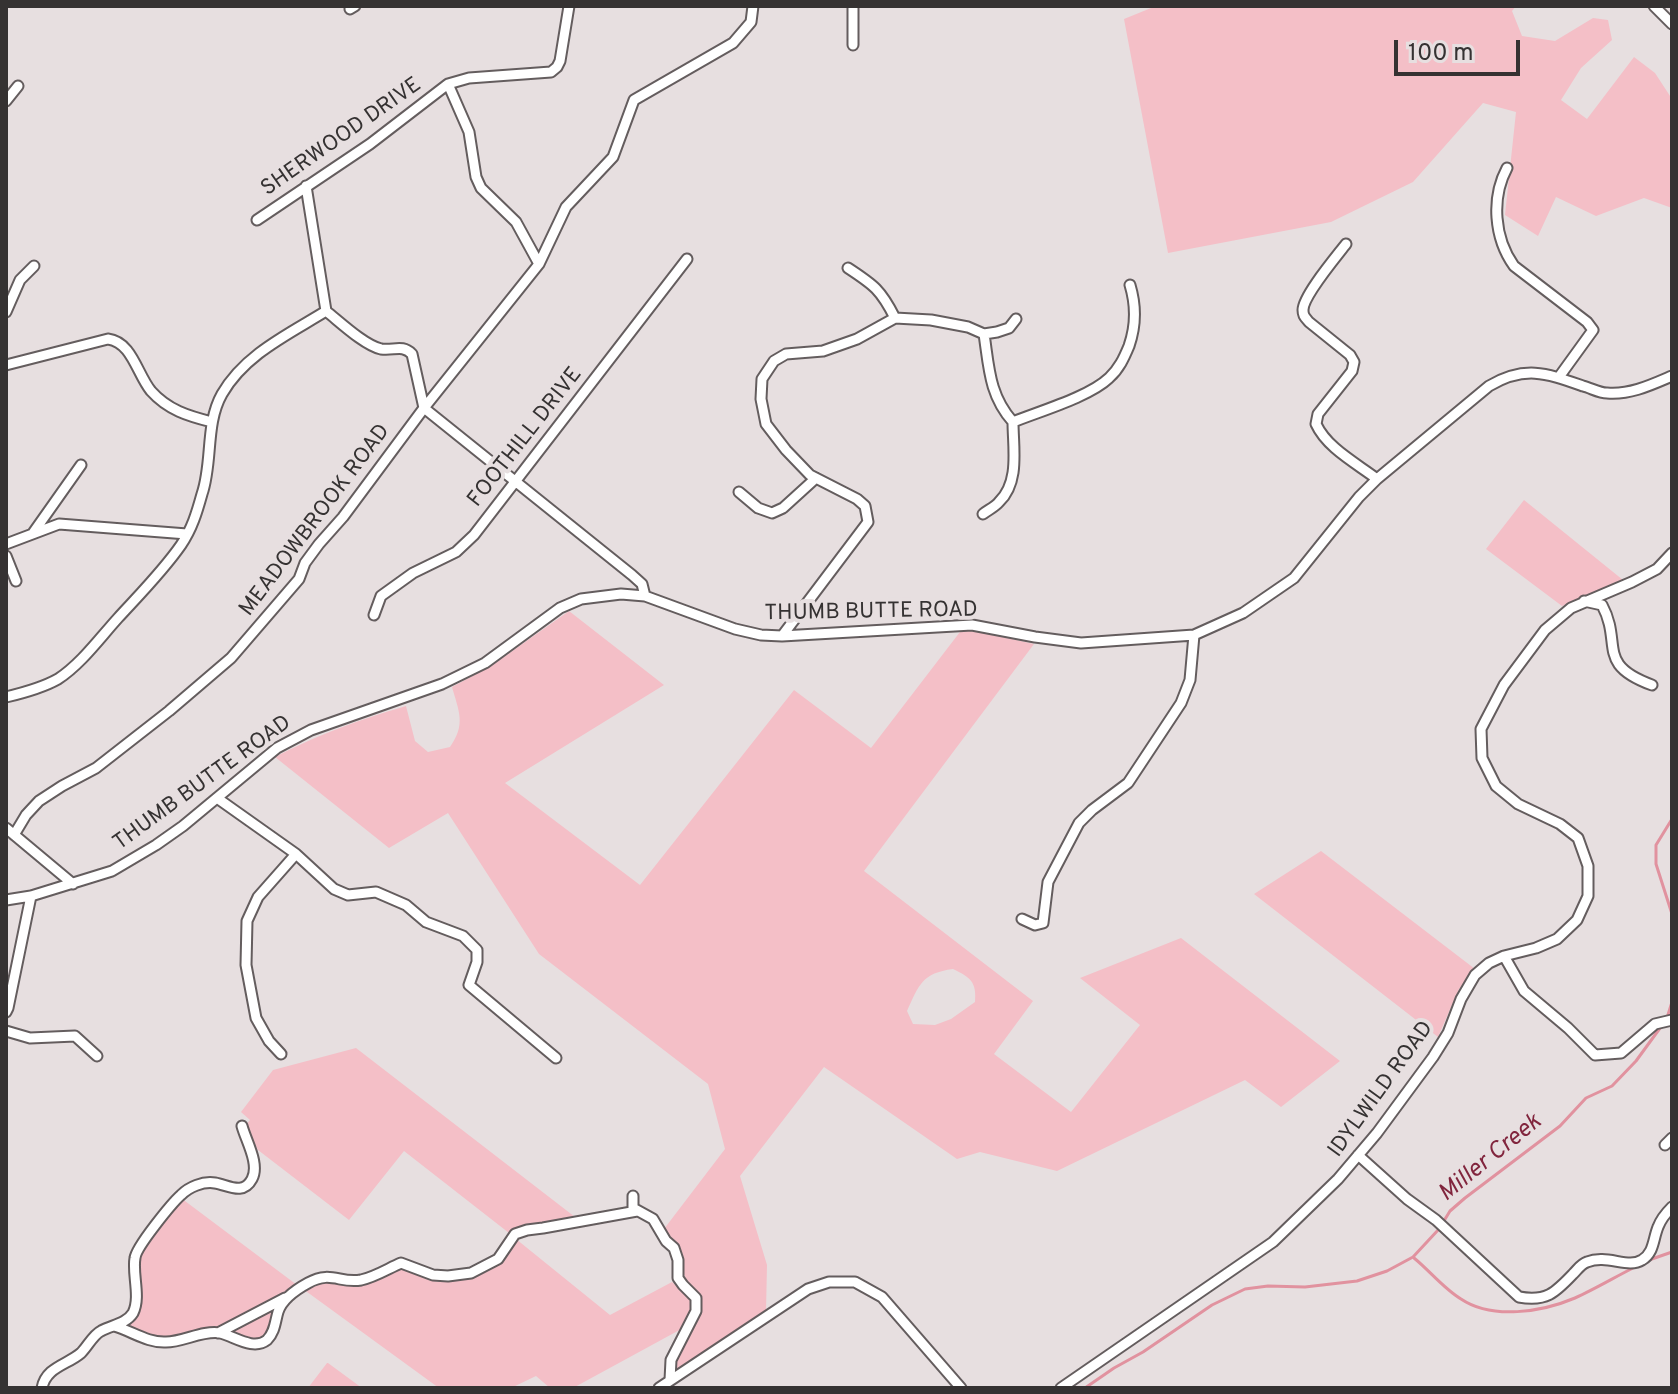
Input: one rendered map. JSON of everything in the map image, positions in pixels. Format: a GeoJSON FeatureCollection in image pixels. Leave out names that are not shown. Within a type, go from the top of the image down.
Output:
{"type":"FeatureCollection","features":[{"type":"Feature","properties":{"kind":"street"},"geometry":{"type":"LineString","coordinates":[[539,264],[516,222],[481,188],[476,177],[469,132],[448,84],[469,78],[551,72],[560,61],[569,6]]}},
{"type":"Feature","properties":{"kind":"street","name":"MEADOWBROOK ROAD"},"geometry":{"type":"LineString","coordinates":[[10,832],[39,801],[96,768],[231,658],[299,579],[305,563],[319,544],[539,264],[566,207],[613,157],[634,100],[733,43],[751,22],[753,6]]}},
{"type":"Feature","properties":{"kind":"street"},"geometry":{"type":"LineString","coordinates":[[853,6],[853,45]]}},
{"type":"Feature","properties":{"kind":"street"},"geometry":{"type":"LineString","coordinates":[[1654,6],[1672,24]]}},
{"type":"Feature","properties":{"kind":"street","name":"SHERWOOD DRIVE"},"geometry":{"type":"LineString","coordinates":[[257,220],[370,144],[448,84]]}},
{"type":"Feature","properties":{"kind":"street"},"geometry":{"type":"LineString","coordinates":[[6,101],[18,86]]}},
{"type":"Feature","properties":{"kind":"street"},"geometry":{"type":"LineString","coordinates":[[1507,168],[1497,206],[1499,232],[1507,257],[1593,330],[1559,377]]}},
{"type":"Feature","properties":{"kind":"street"},"geometry":{"type":"LineString","coordinates":[[306,186],[326,311],[365,341],[381,349],[402,347],[409,350],[424,408],[642,584],[645,596]]}},
{"type":"Feature","properties":{"kind":"street"},"geometry":{"type":"LineString","coordinates":[[1346,244],[1319,279],[1303,308],[1309,322],[1350,355],[1354,362],[1352,371],[1318,414],[1316,424],[1330,443],[1377,479]]}},
{"type":"Feature","properties":{"kind":"street","name":"FOOTHILL DRIVE"},"geometry":{"type":"LineString","coordinates":[[374,615],[381,596],[413,573],[456,552],[474,535],[687,259]]}},
{"type":"Feature","properties":{"kind":"street"},"geometry":{"type":"LineString","coordinates":[[6,312],[20,280],[34,266]]}},
{"type":"Feature","properties":{"kind":"street"},"geometry":{"type":"LineString","coordinates":[[848,268],[878,289],[895,318]]}},
{"type":"Feature","properties":{"kind":"street"},"geometry":{"type":"LineString","coordinates":[[1013,422],[1087,392],[1109,378],[1123,361],[1132,336],[1135,319],[1130,285]]}},
{"type":"Feature","properties":{"kind":"street"},"geometry":{"type":"LineString","coordinates":[[6,697],[58,679],[81,659],[162,569],[193,523],[208,473],[212,422],[222,394],[249,361],[326,311]]}},
{"type":"Feature","properties":{"kind":"street"},"geometry":{"type":"LineString","coordinates":[[782,636],[868,522],[865,506],[810,475],[766,424],[761,399],[762,379],[774,361],[786,354],[823,351],[857,339],[895,318],[931,320],[968,327],[984,334],[1009,328],[1016,319]]}},
{"type":"Feature","properties":{"kind":"street"},"geometry":{"type":"LineString","coordinates":[[983,514],[1000,502],[1010,487],[1014,470],[1013,422],[1001,408],[987,370],[984,334]]}},
{"type":"Feature","properties":{"kind":"street"},"geometry":{"type":"LineString","coordinates":[[6,365],[114,340],[126,348],[150,390],[169,407],[184,415],[212,422]]}},
{"type":"Feature","properties":{"kind":"street","name":"THUMB BUTTE ROAD"},"geometry":{"type":"LineString","coordinates":[[6,900],[31,896],[112,871],[183,826],[277,748],[311,730],[442,684],[485,663],[560,608],[581,599],[621,594],[645,596],[735,629],[761,635],[972,625],[1081,643],[1194,635],[1243,613],[1294,578],[1377,479],[1505,376],[1530,372],[1559,377],[1605,393],[1637,391],[1672,376]]}},
{"type":"Feature","properties":{"kind":"street"},"geometry":{"type":"LineString","coordinates":[[33,533],[81,465]]}},
{"type":"Feature","properties":{"kind":"street"},"geometry":{"type":"LineString","coordinates":[[739,492],[758,508],[772,513],[783,508],[816,478]]}},
{"type":"Feature","properties":{"kind":"street"},"geometry":{"type":"LineString","coordinates":[[6,544],[59,524],[187,534]]}},
{"type":"Feature","properties":{"kind":"street","name":"IDYLWILD ROAD"},"geometry":{"type":"LineString","coordinates":[[1061,1388],[1273,1242],[1318,1201],[1358,1155],[1433,1057],[1448,1033],[1461,999],[1475,975],[1504,956],[1557,939],[1577,920],[1588,896],[1588,866],[1578,838],[1560,824],[1518,804],[1496,786],[1482,758],[1481,729],[1504,685],[1545,630],[1571,608],[1657,569],[1672,553]]}},
{"type":"Feature","properties":{"kind":"street"},"geometry":{"type":"LineString","coordinates":[[6,556],[16,581]]}},
{"type":"Feature","properties":{"kind":"street"},"geometry":{"type":"LineString","coordinates":[[1584,601],[1602,605],[1608,616],[1614,658],[1621,668],[1631,677],[1652,685]]}},
{"type":"Feature","properties":{"kind":"street"},"geometry":{"type":"LineString","coordinates":[[1022,919],[1035,925],[1043,923],[1048,882],[1079,823],[1128,783],[1181,703],[1190,680],[1194,635]]}},
{"type":"Feature","properties":{"kind":"street"},"geometry":{"type":"LineString","coordinates":[[217,798],[296,854],[334,889],[348,895],[376,892],[406,905],[426,922],[463,936],[477,950],[477,962],[469,985],[556,1058]]}},
{"type":"Feature","properties":{"kind":"street"},"geometry":{"type":"LineString","coordinates":[[10,832],[73,884]]}},
{"type":"Feature","properties":{"kind":"street"},"geometry":{"type":"LineString","coordinates":[[281,1054],[269,1041],[256,1018],[246,965],[247,921],[258,897],[296,854]]}},
{"type":"Feature","properties":{"kind":"street"},"geometry":{"type":"LineString","coordinates":[[6,1012],[31,896]]}},
{"type":"Feature","properties":{"kind":"street"},"geometry":{"type":"LineString","coordinates":[[1504,956],[1524,991],[1595,1055],[1621,1053],[1655,1024],[1672,1020]]}},
{"type":"Feature","properties":{"kind":"street"},"geometry":{"type":"LineString","coordinates":[[6,1031],[30,1038],[75,1036],[97,1056]]}},
{"type":"Feature","properties":{"kind":"street"},"geometry":{"type":"LineString","coordinates":[[42,1388],[43,1380],[58,1366],[80,1354],[99,1331],[121,1324],[133,1313],[135,1255],[170,1205],[184,1192],[201,1183],[214,1182],[238,1189],[248,1185],[255,1175],[254,1161],[242,1126]]}},
{"type":"Feature","properties":{"kind":"street"},"geometry":{"type":"LineString","coordinates":[[1358,1155],[1407,1199],[1436,1220],[1519,1297],[1534,1300],[1550,1295],[1583,1263],[1596,1259],[1629,1264],[1642,1261],[1651,1251],[1664,1215],[1672,1207]]}},
{"type":"Feature","properties":{"kind":"street"},"geometry":{"type":"LineString","coordinates":[[633,1196],[633,1208],[653,1219],[674,1248],[678,1278],[696,1298],[696,1311],[671,1360],[670,1380]]}},
{"type":"Feature","properties":{"kind":"street"},"geometry":{"type":"LineString","coordinates":[[114,1326],[147,1340],[166,1342],[218,1333],[323,1276],[361,1280],[401,1263],[433,1275],[471,1273],[498,1259],[515,1234],[637,1211]]}},
{"type":"Feature","properties":{"kind":"street"},"geometry":{"type":"LineString","coordinates":[[659,1388],[808,1289],[829,1282],[855,1282],[882,1297],[961,1388]]}},
{"type":"Feature","properties":{"kind":"street"},"geometry":{"type":"LineString","coordinates":[[218,1333],[247,1343],[267,1340],[276,1325],[278,1310],[288,1297]]}},
{"type":"Feature","properties":{"kind":"shaded area"},"geometry":{"type":"Polygon","coordinates":[[[1156,6],[1516,6],[1512,11],[1522,36],[1555,41],[1593,18],[1608,20],[1612,40],[1581,68],[1561,100],[1587,119],[1634,57],[1655,73],[1672,99],[1672,208],[1644,198],[1596,216],[1556,197],[1538,236],[1505,215],[1516,112],[1483,103],[1413,182],[1331,222],[1168,253],[1124,19],[1156,6]]]}},
{"type":"Feature","properties":{"kind":"shaded area"},"geometry":{"type":"Polygon","coordinates":[[[1524,500],[1623,580],[1562,606],[1486,549],[1524,500]]]}},
{"type":"Feature","properties":{"kind":"shaded area"},"geometry":{"type":"Polygon","coordinates":[[[569,611],[664,685],[505,783],[640,885],[794,690],[871,748],[963,628],[1034,644],[864,871],[1033,1001],[994,1054],[1071,1112],[1140,1025],[1080,978],[1181,938],[1340,1061],[1281,1107],[1245,1080],[1057,1171],[980,1152],[957,1159],[824,1067],[740,1176],[767,1265],[766,1311],[675,1371],[675,1363],[699,1314],[702,1299],[686,1279],[664,1229],[725,1149],[708,1084],[539,954],[448,813],[389,848],[275,757],[339,728],[406,706],[415,741],[428,752],[450,747],[460,724],[452,687],[491,666],[569,611]],[[953,969],[934,974],[923,982],[907,1011],[913,1024],[935,1025],[951,1019],[975,1002],[973,985],[953,969]]]}},
{"type":"Feature","properties":{"kind":"shaded area"},"geometry":{"type":"Polygon","coordinates":[[[1321,851],[1475,969],[1459,989],[1438,1037],[1254,894],[1321,851]]]}},
{"type":"Feature","properties":{"kind":"shaded area"},"geometry":{"type":"Polygon","coordinates":[[[356,1048],[575,1217],[529,1225],[509,1233],[404,1151],[349,1220],[258,1150],[245,1126],[250,1120],[241,1112],[273,1070],[356,1048]]]}},
{"type":"Feature","properties":{"kind":"shaded area"},"geometry":{"type":"Polygon","coordinates":[[[181,1198],[297,1285],[224,1328],[168,1339],[151,1338],[126,1325],[138,1312],[141,1303],[138,1256],[181,1198]]]}},
{"type":"Feature","properties":{"kind":"shaded area"},"geometry":{"type":"Polygon","coordinates":[[[516,1239],[610,1315],[672,1282],[693,1301],[685,1327],[573,1388],[550,1388],[536,1376],[511,1388],[439,1388],[303,1289],[324,1280],[354,1284],[400,1268],[438,1282],[472,1277],[501,1263],[516,1239]]]}},
{"type":"Feature","properties":{"kind":"shaded area"},"geometry":{"type":"Polygon","coordinates":[[[274,1308],[273,1321],[262,1336],[251,1341],[232,1332],[274,1308]]]}},
{"type":"Feature","properties":{"kind":"shaded area"},"geometry":{"type":"Polygon","coordinates":[[[328,1363],[362,1388],[308,1388],[328,1363]]]}},
{"type":"Feature","properties":{"kind":"waterway","name":"Miller Creek"},"geometry":{"type":"LineString","coordinates":[[1672,819],[1656,845],[1656,864],[1672,914]]}},
{"type":"Feature","properties":{"kind":"waterway","name":"Miller Creek"},"geometry":{"type":"LineString","coordinates":[[1667,1018],[1672,1002]]}},
{"type":"Feature","properties":{"kind":"waterway","name":"Miller Creek"},"geometry":{"type":"LineString","coordinates":[[1085,1388],[1212,1305],[1245,1289],[1357,1281],[1387,1271],[1413,1257],[1439,1229],[1450,1211],[1465,1198],[1560,1126],[1586,1098],[1612,1086],[1636,1061],[1663,1024]]}},
{"type":"Feature","properties":{"kind":"waterway"},"geometry":{"type":"LineString","coordinates":[[1649,1260],[1672,1252]]}},
{"type":"Feature","properties":{"kind":"waterway"},"geometry":{"type":"LineString","coordinates":[[1414,1258],[1461,1299],[1473,1306],[1502,1312],[1533,1310],[1562,1303],[1635,1267]]}}]}
